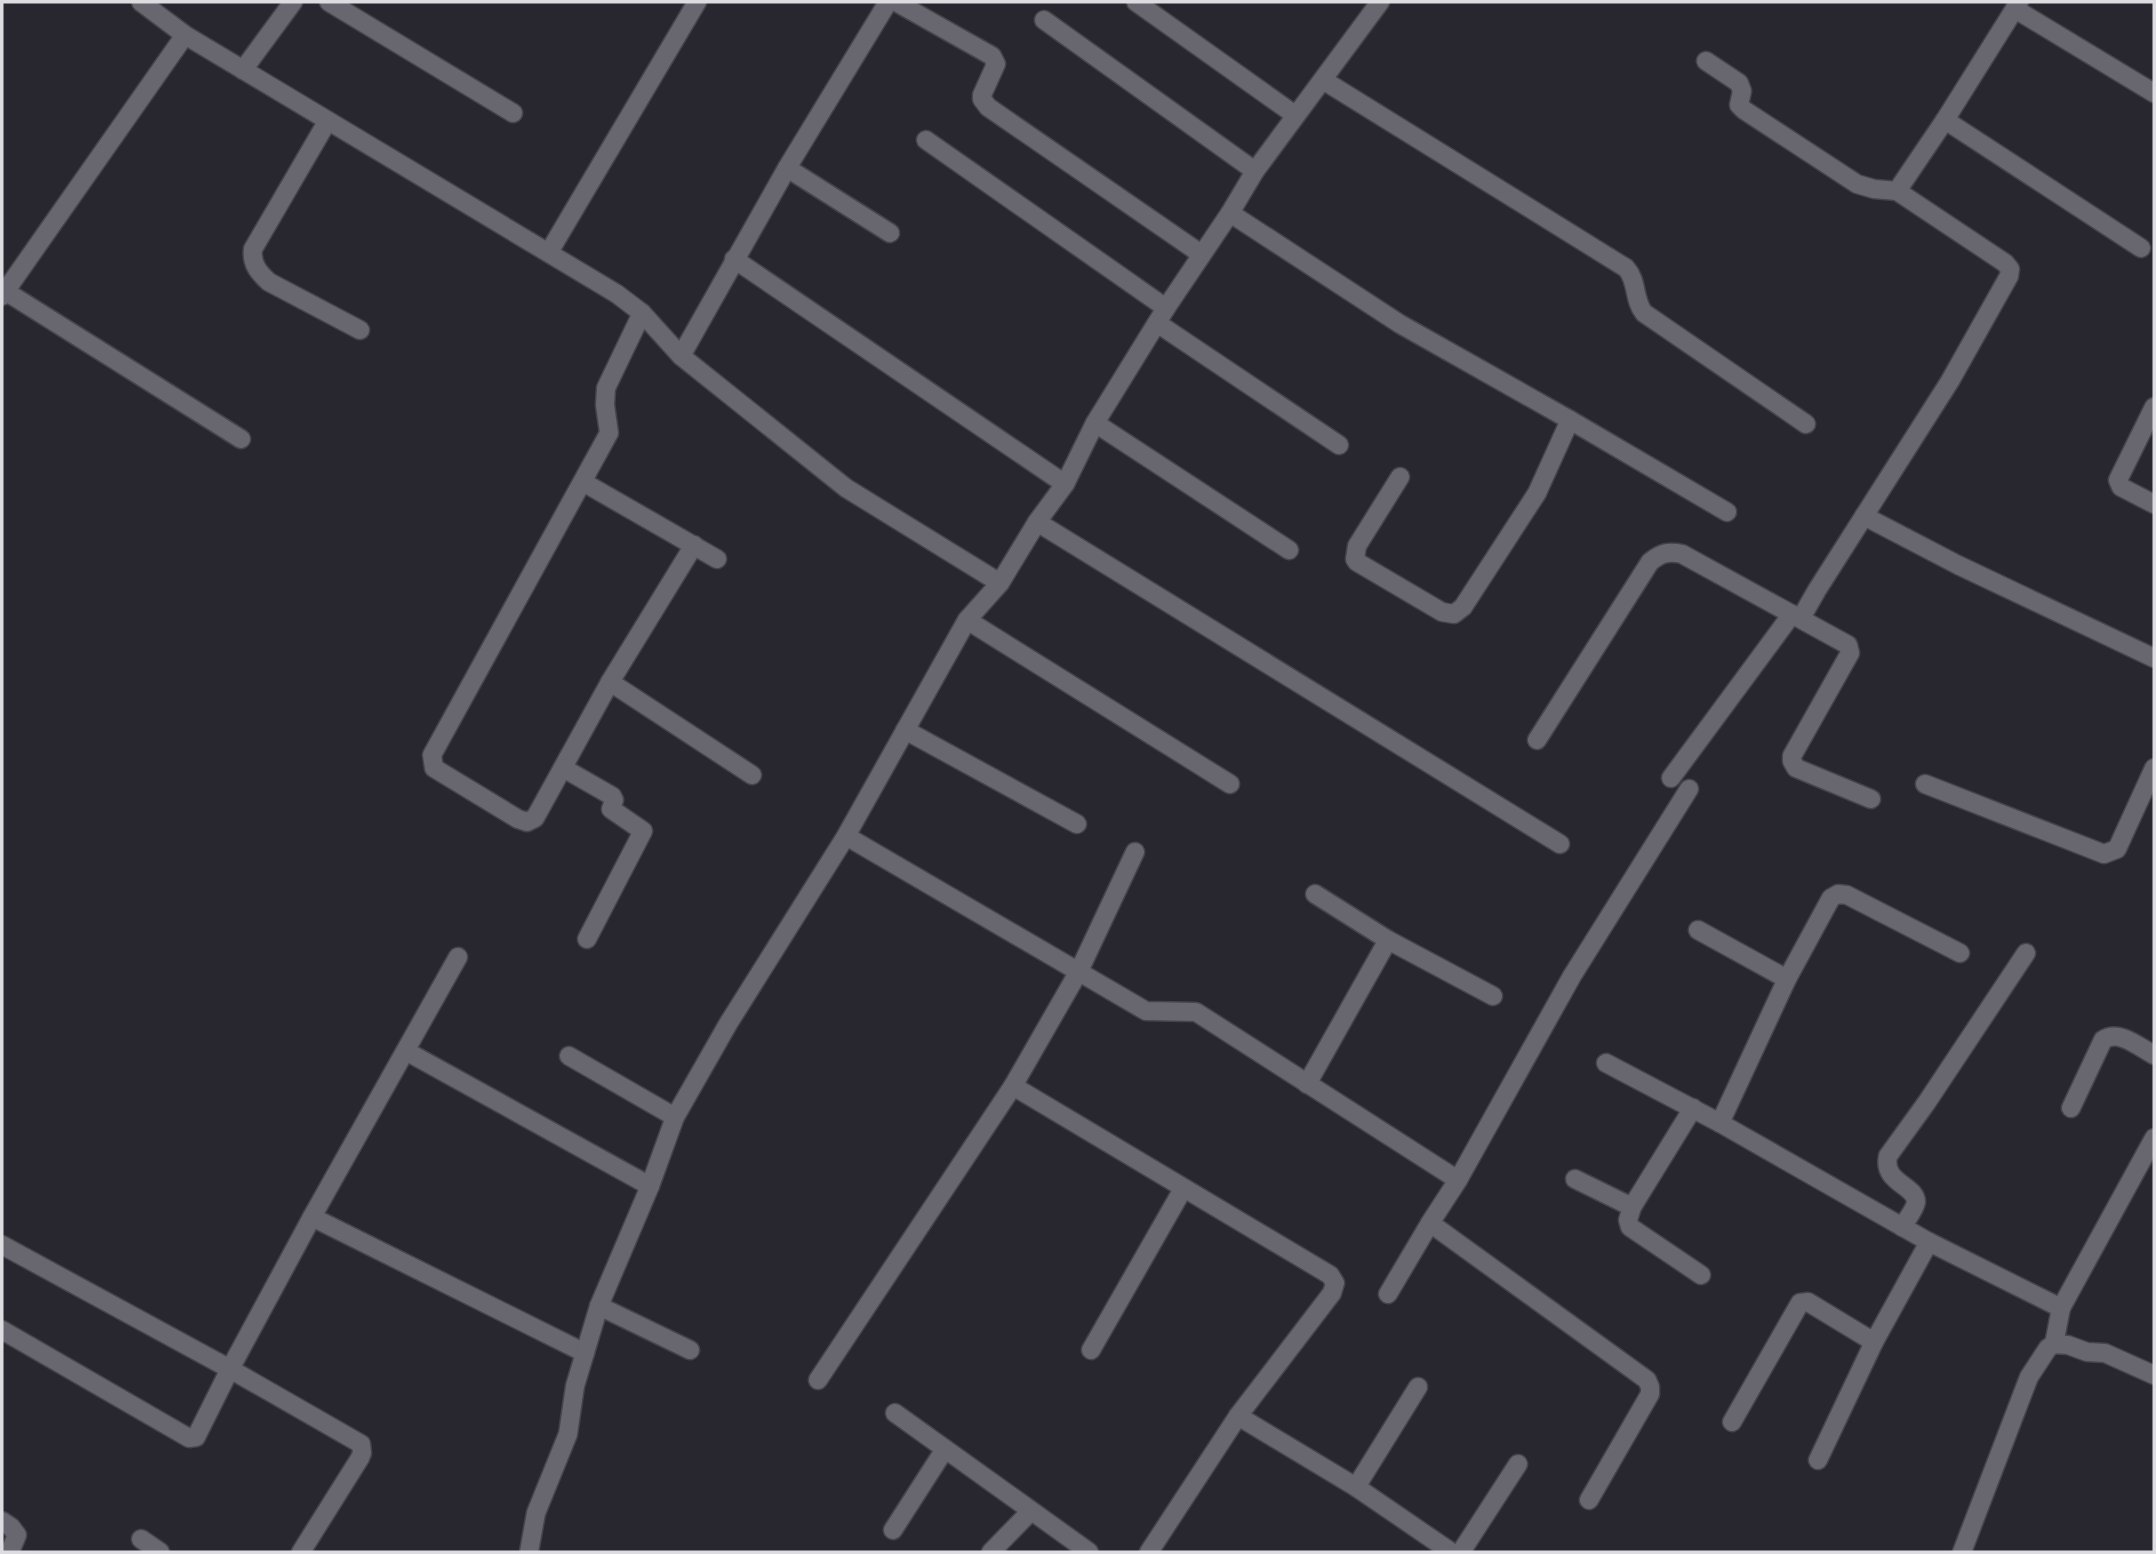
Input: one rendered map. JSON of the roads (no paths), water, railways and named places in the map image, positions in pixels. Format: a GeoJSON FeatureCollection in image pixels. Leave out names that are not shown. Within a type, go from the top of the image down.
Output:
{"type":"FeatureCollection","features":[{"type":"Feature","properties":{"kind":"street"},"geometry":{"type":"LineString","coordinates":[[141,2],[184,35],[617,294],[642,313],[681,356],[846,488],[1000,583]]}},
{"type":"Feature","properties":{"kind":"street"},"geometry":{"type":"LineString","coordinates":[[243,70],[293,2]]}},
{"type":"Feature","properties":{"kind":"street"},"geometry":{"type":"LineString","coordinates":[[330,2],[513,113]]}},
{"type":"Feature","properties":{"kind":"street"},"geometry":{"type":"LineString","coordinates":[[549,251],[697,2]]}},
{"type":"Feature","properties":{"kind":"street"},"geometry":{"type":"LineString","coordinates":[[681,356],[787,168],[888,2]]}},
{"type":"Feature","properties":{"kind":"street"},"geometry":{"type":"LineString","coordinates":[[896,2],[992,56],[996,64],[982,94],[988,107],[1201,254]]}},
{"type":"Feature","properties":{"kind":"street"},"geometry":{"type":"LineString","coordinates":[[1136,2],[1295,115]]}},
{"type":"Feature","properties":{"kind":"street"},"geometry":{"type":"LineString","coordinates":[[528,1552],[536,1513],[568,1434],[575,1386],[599,1306],[676,1117],[728,1024],[846,836],[967,621],[1000,583],[1037,522],[1065,484],[1095,423],[1161,315],[1230,214],[1255,171],[1380,2]]}},
{"type":"Feature","properties":{"kind":"street"},"geometry":{"type":"LineString","coordinates":[[1897,191],[2017,5],[2154,93]]}},
{"type":"Feature","properties":{"kind":"street"},"geometry":{"type":"LineString","coordinates":[[1044,20],[1255,171]]}},
{"type":"Feature","properties":{"kind":"street"},"geometry":{"type":"LineString","coordinates":[[184,35],[3,293],[241,439]]}},
{"type":"Feature","properties":{"kind":"street"},"geometry":{"type":"LineString","coordinates":[[1671,778],[1797,616],[1864,516],[1950,381],[2010,272],[2005,263],[1897,191],[1857,184],[1744,110],[1739,105],[1742,92],[1739,83],[1706,61]]}},
{"type":"Feature","properties":{"kind":"street"},"geometry":{"type":"LineString","coordinates":[[1322,80],[1626,268],[1631,274],[1636,300],[1644,313],[1806,424]]}},
{"type":"Feature","properties":{"kind":"street"},"geometry":{"type":"LineString","coordinates":[[1945,120],[2141,248]]}},
{"type":"Feature","properties":{"kind":"street"},"geometry":{"type":"LineString","coordinates":[[327,122],[253,249],[252,256],[260,273],[269,282],[360,330]]}},
{"type":"Feature","properties":{"kind":"street"},"geometry":{"type":"LineString","coordinates":[[926,140],[1339,445]]}},
{"type":"Feature","properties":{"kind":"street"},"geometry":{"type":"LineString","coordinates":[[787,168],[890,233]]}},
{"type":"Feature","properties":{"kind":"street"},"geometry":{"type":"LineString","coordinates":[[1230,214],[1400,324],[1570,419],[1727,512]]}},
{"type":"Feature","properties":{"kind":"street"},"geometry":{"type":"LineString","coordinates":[[734,259],[1065,484]]}},
{"type":"Feature","properties":{"kind":"street"},"geometry":{"type":"LineString","coordinates":[[642,313],[606,388],[605,405],[609,433],[432,755],[431,760],[437,770],[517,819],[527,822],[539,814],[610,682],[694,545]]}},
{"type":"Feature","properties":{"kind":"street"},"geometry":{"type":"LineString","coordinates":[[2154,407],[2118,480],[2121,487],[2154,504]]}},
{"type":"Feature","properties":{"kind":"street"},"geometry":{"type":"LineString","coordinates":[[1400,477],[1357,546],[1355,559],[1442,612],[1454,614],[1462,607],[1537,493],[1570,419]]}},
{"type":"Feature","properties":{"kind":"street"},"geometry":{"type":"LineString","coordinates":[[1095,423],[1289,550]]}},
{"type":"Feature","properties":{"kind":"street"},"geometry":{"type":"LineString","coordinates":[[583,482],[717,559]]}},
{"type":"Feature","properties":{"kind":"street"},"geometry":{"type":"LineString","coordinates":[[1864,516],[1958,565],[2154,658]]}},
{"type":"Feature","properties":{"kind":"street"},"geometry":{"type":"LineString","coordinates":[[1037,522],[1560,844]]}},
{"type":"Feature","properties":{"kind":"street"},"geometry":{"type":"LineString","coordinates":[[1537,740],[1650,562],[1663,553],[1682,554],[1845,642],[1850,649],[1791,761],[1796,768],[1871,799]]}},
{"type":"Feature","properties":{"kind":"street"},"geometry":{"type":"LineString","coordinates":[[967,621],[1230,784]]}},
{"type":"Feature","properties":{"kind":"street"},"geometry":{"type":"LineString","coordinates":[[610,682],[752,775]]}},
{"type":"Feature","properties":{"kind":"street"},"geometry":{"type":"LineString","coordinates":[[905,730],[1077,824]]}},
{"type":"Feature","properties":{"kind":"street"},"geometry":{"type":"LineString","coordinates":[[564,768],[612,796],[614,800],[611,809],[643,831],[587,939]]}},
{"type":"Feature","properties":{"kind":"street"},"geometry":{"type":"LineString","coordinates":[[1925,784],[2104,854],[2116,849],[2154,768]]}},
{"type":"Feature","properties":{"kind":"street"},"geometry":{"type":"LineString","coordinates":[[1388,1294],[1458,1180],[1572,976],[1689,789]]}},
{"type":"Feature","properties":{"kind":"street"},"geometry":{"type":"LineString","coordinates":[[846,836],[1146,1011],[1196,1012],[1458,1180]]}},
{"type":"Feature","properties":{"kind":"street"},"geometry":{"type":"LineString","coordinates":[[818,1380],[1013,1086],[1079,971],[1135,852]]}},
{"type":"Feature","properties":{"kind":"street"},"geometry":{"type":"LineString","coordinates":[[1315,894],[1388,940],[1493,996]]}},
{"type":"Feature","properties":{"kind":"street"},"geometry":{"type":"LineString","coordinates":[[1720,1123],[1787,979],[1828,901],[1838,894],[1847,895],[1960,953]]}},
{"type":"Feature","properties":{"kind":"street"},"geometry":{"type":"LineString","coordinates":[[1698,930],[1787,979]]}},
{"type":"Feature","properties":{"kind":"street"},"geometry":{"type":"LineString","coordinates":[[1307,1084],[1388,940]]}},
{"type":"Feature","properties":{"kind":"street"},"geometry":{"type":"LineString","coordinates":[[1902,1227],[1916,1200],[1912,1193],[1895,1180],[1886,1164],[1888,1156],[2026,953]]}},
{"type":"Feature","properties":{"kind":"street"},"geometry":{"type":"LineString","coordinates":[[2,1330],[188,1438],[194,1438],[312,1217],[458,957]]}},
{"type":"Feature","properties":{"kind":"street"},"geometry":{"type":"LineString","coordinates":[[2071,1108],[2106,1037],[2117,1035],[2154,1055]]}},
{"type":"Feature","properties":{"kind":"street"},"geometry":{"type":"LineString","coordinates":[[406,1051],[650,1186]]}},
{"type":"Feature","properties":{"kind":"street"},"geometry":{"type":"LineString","coordinates":[[569,1056],[676,1117]]}},
{"type":"Feature","properties":{"kind":"street"},"geometry":{"type":"LineString","coordinates":[[1606,1063],[1693,1108],[1929,1242],[2061,1308]]}},
{"type":"Feature","properties":{"kind":"street"},"geometry":{"type":"LineString","coordinates":[[1013,1086],[1330,1276],[1335,1283],[1332,1293],[1238,1416],[1153,1547],[1172,1552]]}},
{"type":"Feature","properties":{"kind":"street"},"geometry":{"type":"LineString","coordinates":[[1693,1108],[1632,1208],[1628,1220],[1630,1227],[1701,1275]]}},
{"type":"Feature","properties":{"kind":"street"},"geometry":{"type":"LineString","coordinates":[[2054,1344],[2061,1308],[2154,1138]]}},
{"type":"Feature","properties":{"kind":"street"},"geometry":{"type":"LineString","coordinates":[[1575,1179],[1632,1208]]}},
{"type":"Feature","properties":{"kind":"street"},"geometry":{"type":"LineString","coordinates":[[1091,1350],[1183,1189]]}},
{"type":"Feature","properties":{"kind":"street"},"geometry":{"type":"LineString","coordinates":[[312,1217],[585,1353]]}},
{"type":"Feature","properties":{"kind":"street"},"geometry":{"type":"LineString","coordinates":[[1430,1223],[1647,1380],[1650,1394],[1589,1500]]}},
{"type":"Feature","properties":{"kind":"street"},"geometry":{"type":"LineString","coordinates":[[1818,1460],[1874,1342],[1929,1242]]}},
{"type":"Feature","properties":{"kind":"street"},"geometry":{"type":"LineString","coordinates":[[2,1245],[361,1444],[360,1458],[301,1552]]}},
{"type":"Feature","properties":{"kind":"street"},"geometry":{"type":"LineString","coordinates":[[1732,1422],[1800,1303],[1808,1302],[1874,1342]]}},
{"type":"Feature","properties":{"kind":"street"},"geometry":{"type":"LineString","coordinates":[[599,1306],[690,1350]]}},
{"type":"Feature","properties":{"kind":"street"},"geometry":{"type":"LineString","coordinates":[[1962,1552],[2029,1377],[2048,1348],[2054,1344],[2068,1345],[2087,1352],[2105,1353],[2154,1375]]}},
{"type":"Feature","properties":{"kind":"street"},"geometry":{"type":"LineString","coordinates":[[1356,1487],[1418,1387]]}},
{"type":"Feature","properties":{"kind":"street"},"geometry":{"type":"LineString","coordinates":[[895,1413],[1089,1552]]}},
{"type":"Feature","properties":{"kind":"street"},"geometry":{"type":"LineString","coordinates":[[1238,1416],[1356,1487],[1451,1552]]}},
{"type":"Feature","properties":{"kind":"street"},"geometry":{"type":"LineString","coordinates":[[893,1530],[944,1449]]}},
{"type":"Feature","properties":{"kind":"street"},"geometry":{"type":"LineString","coordinates":[[1461,1552],[1518,1464]]}},
{"type":"Feature","properties":{"kind":"street"},"geometry":{"type":"LineString","coordinates":[[991,1552],[1031,1511]]}},
{"type":"Feature","properties":{"kind":"street"},"geometry":{"type":"LineString","coordinates":[[2,1521],[17,1535],[10,1552]]}},
{"type":"Feature","properties":{"kind":"street"},"geometry":{"type":"LineString","coordinates":[[141,1539],[160,1552]]}}]}
